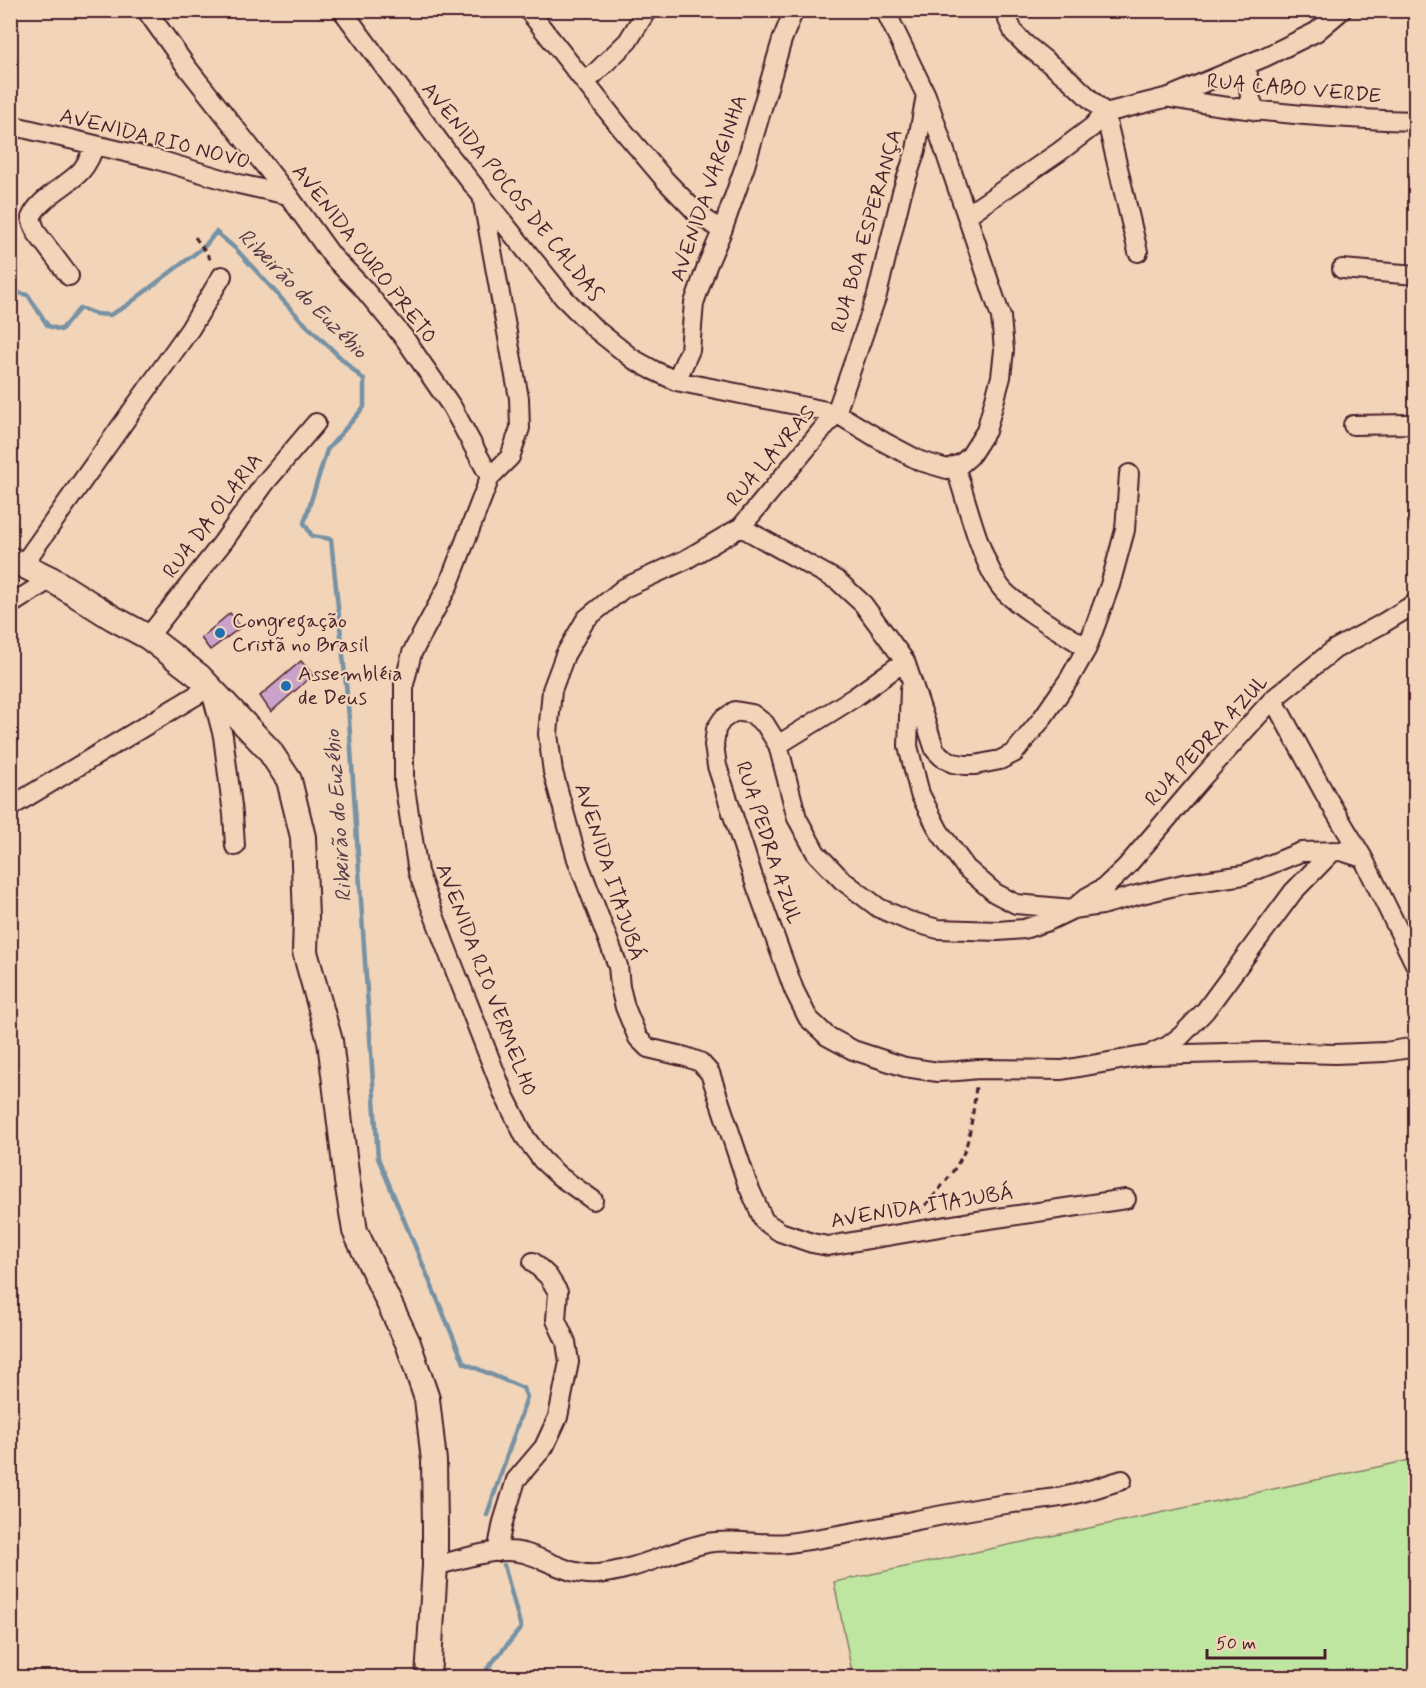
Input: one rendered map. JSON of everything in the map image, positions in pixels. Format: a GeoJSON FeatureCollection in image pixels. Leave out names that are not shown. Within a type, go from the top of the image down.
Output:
{"type":"FeatureCollection","features":[{"type":"Feature","properties":{"kind":"street","name":"AVENIDA OURO PRETO"},"geometry":{"type":"LineString","coordinates":[[146,10],[332,256],[363,288],[405,339],[452,407],[490,477]]}},
{"type":"Feature","properties":{"kind":"street","name":"AVENIDA POCOS DE CALDAS"},"geometry":{"type":"LineString","coordinates":[[342,10],[483,199],[564,298],[594,328],[633,359],[676,381],[836,413],[920,461],[947,469],[956,466]]}},
{"type":"Feature","properties":{"kind":"street"},"geometry":{"type":"LineString","coordinates":[[528,10],[665,180],[698,214],[722,231]]}},
{"type":"Feature","properties":{"kind":"street"},"geometry":{"type":"LineString","coordinates":[[586,82],[628,42],[647,10]]}},
{"type":"Feature","properties":{"kind":"street","name":"AVENIDA VARGINHA"},"geometry":{"type":"LineString","coordinates":[[676,381],[690,351],[694,303],[745,166],[782,40],[794,10]]}},
{"type":"Feature","properties":{"kind":"street"},"geometry":{"type":"LineString","coordinates":[[885,10],[926,95],[1000,317],[1004,350],[1001,377],[986,431],[970,456],[956,466],[981,548],[992,574],[1005,593],[1087,648]]}},
{"type":"Feature","properties":{"kind":"street"},"geometry":{"type":"LineString","coordinates":[[1007,10],[1008,20],[1014,33],[1024,44],[1070,80],[1105,113],[1138,252]]}},
{"type":"Feature","properties":{"kind":"street"},"geometry":{"type":"LineString","coordinates":[[967,215],[1059,152],[1092,127],[1105,113],[1169,98],[1247,65],[1316,32],[1342,10]]}},
{"type":"Feature","properties":{"kind":"street"},"geometry":{"type":"LineString","coordinates":[[1247,65],[1250,97],[1256,111]]}},
{"type":"Feature","properties":{"kind":"street","name":"RUA BOA ESPERANÇA"},"geometry":{"type":"LineString","coordinates":[[836,413],[877,295],[902,192],[916,150],[926,95]]}},
{"type":"Feature","properties":{"kind":"street","name":"RUA CABO VERDE"},"geometry":{"type":"LineString","coordinates":[[1169,98],[1256,111],[1416,121]]}},
{"type":"Feature","properties":{"kind":"street","name":"AVENIDA RIO NOVO"},"geometry":{"type":"LineString","coordinates":[[10,125],[154,159],[239,184],[288,195]]}},
{"type":"Feature","properties":{"kind":"street"},"geometry":{"type":"LineString","coordinates":[[69,276],[36,232],[32,218],[39,206],[81,171],[90,159],[95,145]]}},
{"type":"Feature","properties":{"kind":"street","name":"AVENIDA RIO VERMELHO"},"geometry":{"type":"LineString","coordinates":[[483,199],[519,398],[520,428],[510,457],[490,477],[448,586],[412,652],[404,684],[404,782],[418,872],[504,1095],[525,1137],[542,1160],[559,1176],[593,1200]]}},
{"type":"Feature","properties":{"kind":"street"},"geometry":{"type":"LineString","coordinates":[[1342,269],[1416,275]]}},
{"type":"Feature","properties":{"kind":"street"},"geometry":{"type":"LineString","coordinates":[[222,276],[190,328],[16,562],[51,579],[148,637],[210,687],[269,750],[289,780],[303,837],[305,952],[330,1041],[346,1181],[355,1231],[408,1343],[427,1399],[434,1461],[435,1566],[428,1677]]}},
{"type":"Feature","properties":{"kind":"street","name":"RUA LAVRAS"},"geometry":{"type":"LineString","coordinates":[[741,527],[836,413]]}},
{"type":"Feature","properties":{"kind":"street","name":"RUA DA OLARIA"},"geometry":{"type":"LineString","coordinates":[[148,637],[223,542],[265,483],[316,423]]}},
{"type":"Feature","properties":{"kind":"street"},"geometry":{"type":"LineString","coordinates":[[1353,425],[1412,426]]}},
{"type":"Feature","properties":{"kind":"street"},"geometry":{"type":"LineString","coordinates":[[741,527],[838,581],[863,604],[908,668],[935,750],[953,763],[975,765],[1000,760],[1014,753],[1047,712],[1087,648],[1110,585],[1125,530],[1129,474]]}},
{"type":"Feature","properties":{"kind":"street","name":"AVENIDA ITAJUBÁ"},"geometry":{"type":"LineString","coordinates":[[741,527],[685,560],[624,588],[586,619],[565,655],[552,690],[548,734],[553,772],[577,859],[613,950],[625,1007],[638,1038],[648,1048],[700,1062],[710,1072],[756,1206],[764,1221],[780,1232],[796,1238],[828,1246],[1126,1199]]}},
{"type":"Feature","properties":{"kind":"street"},"geometry":{"type":"LineString","coordinates":[[10,605],[51,579]]}},
{"type":"Feature","properties":{"kind":"street","name":"RUA PEDRA AZUL"},"geometry":{"type":"LineString","coordinates":[[1149,1054],[1062,1070],[978,1069],[938,1072],[905,1067],[853,1050],[827,1036],[808,1018],[794,990],[753,877],[717,766],[714,745],[716,729],[722,720],[735,711],[752,714],[765,724],[778,745],[796,818],[816,853],[842,880],[879,908],[909,921],[938,929],[998,931],[1024,929],[1046,922],[1073,909],[1087,897],[1105,887],[1126,867],[1181,801],[1273,699],[1335,649],[1416,603]]}},
{"type":"Feature","properties":{"kind":"street"},"geometry":{"type":"LineString","coordinates":[[778,745],[855,697],[908,668]]}},
{"type":"Feature","properties":{"kind":"street"},"geometry":{"type":"LineString","coordinates":[[908,668],[908,746],[920,794],[939,831],[966,868],[995,893],[1016,904],[1073,909],[1102,905],[1183,884],[1244,875],[1301,852],[1341,851],[1363,858]]}},
{"type":"Feature","properties":{"kind":"street"},"geometry":{"type":"LineString","coordinates":[[10,807],[210,687]]}},
{"type":"Feature","properties":{"kind":"street"},"geometry":{"type":"LineString","coordinates":[[210,687],[223,736],[235,846]]}},
{"type":"Feature","properties":{"kind":"street"},"geometry":{"type":"LineString","coordinates":[[1273,699],[1363,858],[1416,966]]}},
{"type":"Feature","properties":{"kind":"street"},"geometry":{"type":"LineString","coordinates":[[1149,1054],[1168,1046],[1205,1011],[1293,892],[1333,851]]}},
{"type":"Feature","properties":{"kind":"street"},"geometry":{"type":"LineString","coordinates":[[1391,915],[1416,936]]}},
{"type":"Feature","properties":{"kind":"street"},"geometry":{"type":"LineString","coordinates":[[1149,1054],[1264,1052],[1335,1054],[1385,1052],[1416,1047]]}},
{"type":"Feature","properties":{"kind":"street"},"geometry":{"type":"LineString","coordinates":[[496,1552],[516,1480],[544,1447],[558,1417],[569,1362],[566,1342],[556,1320],[558,1292],[548,1276],[533,1262]]}},
{"type":"Feature","properties":{"kind":"street"},"geometry":{"type":"LineString","coordinates":[[435,1566],[509,1550],[524,1553],[568,1571],[598,1574],[631,1567],[707,1543],[730,1541],[784,1543],[855,1533],[993,1506],[1063,1497],[1122,1480]]}},
{"type":"Feature","properties":{"kind":"path"},"geometry":{"type":"LineString","coordinates":[[195,237],[211,259]]}},
{"type":"Feature","properties":{"kind":"path"},"geometry":{"type":"LineString","coordinates":[[1412,426],[1416,377]]}},
{"type":"Feature","properties":{"kind":"path"},"geometry":{"type":"LineString","coordinates":[[917,1215],[942,1188],[964,1151],[972,1116],[978,1069]]}},
{"type":"Feature","properties":{"kind":"green space"},"geometry":{"type":"Polygon","coordinates":[[[1415,1459],[1415,1677],[853,1677],[834,1582],[1415,1459]]]}},
{"type":"Feature","properties":{"kind":"building","name":"Congregação Cristã no Brasil"},"geometry":{"type":"Polygon","coordinates":[[[230,613],[241,627],[210,650],[201,638],[230,613]]]}},
{"type":"Feature","properties":{"kind":"building","name":"Assembléia de Deus"},"geometry":{"type":"Polygon","coordinates":[[[301,661],[313,675],[271,712],[260,696],[301,661]]]}},
{"type":"Feature","properties":{"kind":"waterway","name":"Ribeirão do Euzébio"},"geometry":{"type":"LineString","coordinates":[[10,291],[28,295],[48,326],[61,330],[80,308],[96,314],[110,315],[126,306],[205,246],[216,232],[236,249],[301,320],[364,380],[364,407],[327,450],[304,523],[312,536],[331,539],[348,704],[378,1158],[464,1363],[523,1388],[527,1397],[487,1515]]}},
{"type":"Feature","properties":{"kind":"waterway"},"geometry":{"type":"LineString","coordinates":[[485,1678],[487,1669],[521,1628],[504,1565]]}},
{"type":"Feature","properties":{"kind":"place","name":"Congregação Cristã no Brasil"},"geometry":{"type":"Point","coordinates":[220,633]}},
{"type":"Feature","properties":{"kind":"place","name":"Assembléia de Deus"},"geometry":{"type":"Point","coordinates":[286,686]}}]}
